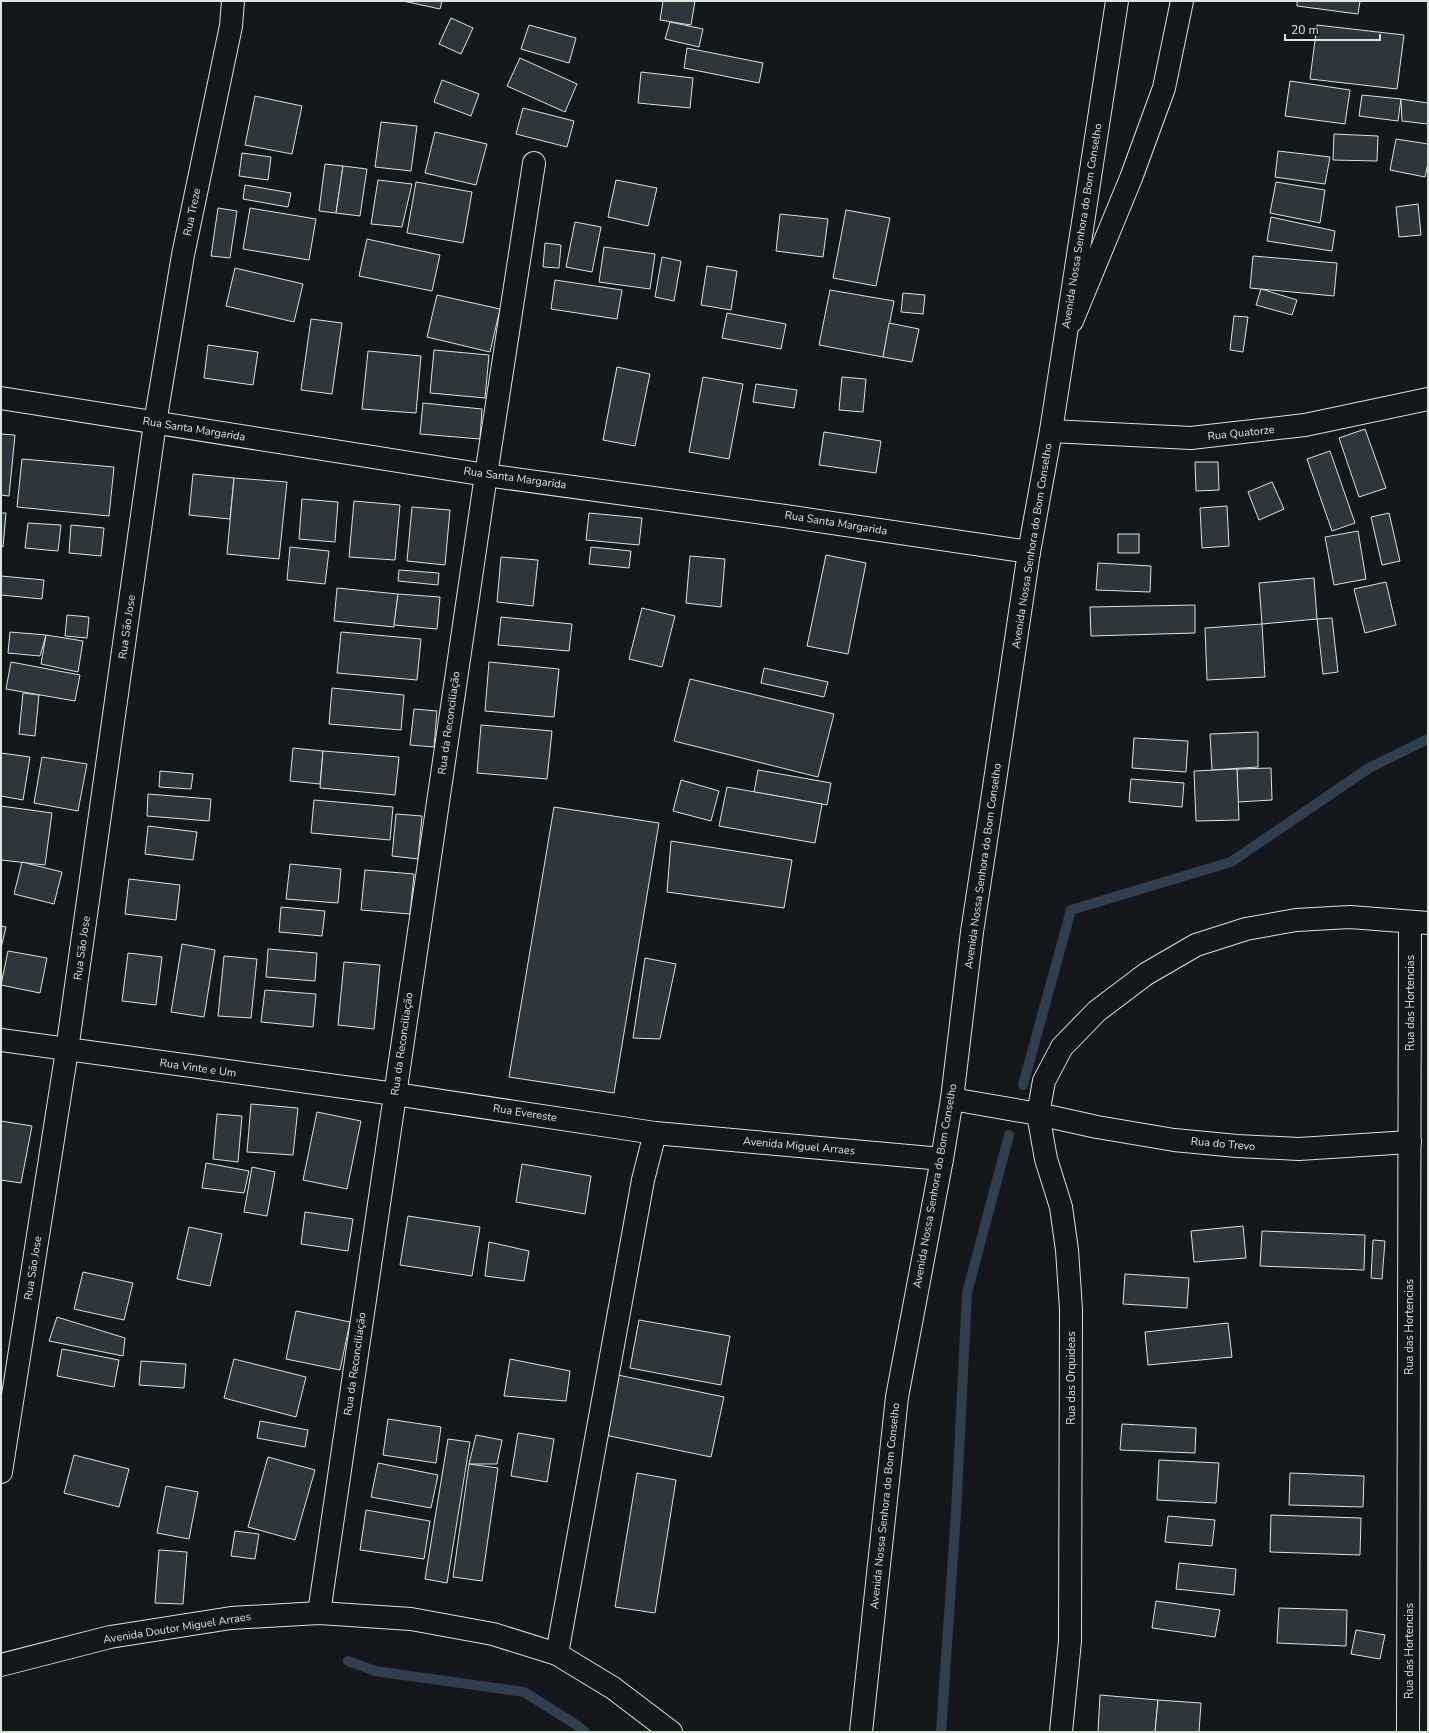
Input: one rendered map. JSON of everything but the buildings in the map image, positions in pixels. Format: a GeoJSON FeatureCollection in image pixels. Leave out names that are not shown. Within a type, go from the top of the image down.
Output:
{"type":"FeatureCollection","features":[{"type":"Feature","properties":{"kind":"street","name":"Rua Treze"},"geometry":{"type":"LineString","coordinates":[[155,423],[183,255],[231,26],[233,1]]}},
{"type":"Feature","properties":{"kind":"street","name":"Avenida Nossa Senhora do Bom Conselho"},"geometry":{"type":"LineString","coordinates":[[862,1732],[897,1398],[952,1100],[972,932],[1117,1]]}},
{"type":"Feature","properties":{"kind":"street"},"geometry":{"type":"LineString","coordinates":[[1065,337],[1131,178],[1164,88],[1182,1]]}},
{"type":"Feature","properties":{"kind":"street","name":"Rua da Reconciliação"},"geometry":{"type":"LineString","coordinates":[[319,1613],[394,1094],[534,163]]}},
{"type":"Feature","properties":{"kind":"street","name":"Rua Santa Margarida"},"geometry":{"type":"LineString","coordinates":[[1,398],[486,475],[785,516],[1030,552]]}},
{"type":"Feature","properties":{"kind":"street","name":"Rua Quatorze"},"geometry":{"type":"LineString","coordinates":[[1051,431],[1191,438],[1305,425],[1428,399]]}},
{"type":"Feature","properties":{"kind":"street","name":"Rua São Jose"},"geometry":{"type":"LineString","coordinates":[[1,1472],[67,1050],[155,423]]}},
{"type":"Feature","properties":{"kind":"street"},"geometry":{"type":"LineString","coordinates":[[952,1100],[1038,1114],[1044,1081],[1062,1047],[1097,1010],[1146,974],[1196,945],[1246,929],[1296,920],[1350,917],[1419,923]]}},
{"type":"Feature","properties":{"kind":"street","name":"Rua das Hortencias"},"geometry":{"type":"LineString","coordinates":[[1408,1732],[1410,1142],[1419,923]]}},
{"type":"Feature","properties":{"kind":"street","name":"Rua Vinte e Um"},"geometry":{"type":"LineString","coordinates":[[1,1040],[394,1094]]}},
{"type":"Feature","properties":{"kind":"street","name":"Rua Evereste"},"geometry":{"type":"LineString","coordinates":[[394,1094],[655,1133]]}},
{"type":"Feature","properties":{"kind":"street","name":"Rua do Trevo"},"geometry":{"type":"LineString","coordinates":[[1038,1114],[1112,1130],[1174,1140],[1237,1146],[1299,1149],[1410,1142]]}},
{"type":"Feature","properties":{"kind":"street","name":"Rua das Orquideas"},"geometry":{"type":"LineString","coordinates":[[1038,1114],[1046,1159],[1061,1208],[1067,1250],[1071,1309],[1070,1642],[1061,1732]]}},
{"type":"Feature","properties":{"kind":"street"},"geometry":{"type":"LineString","coordinates":[[557,1654],[643,1180],[655,1133]]}},
{"type":"Feature","properties":{"kind":"street","name":"Avenida Miguel Arraes"},"geometry":{"type":"LineString","coordinates":[[655,1133],[942,1159]]}},
{"type":"Feature","properties":{"kind":"street","name":"Avenida Doutor Miguel Arraes"},"geometry":{"type":"LineString","coordinates":[[1,1665],[110,1637],[231,1618],[319,1613],[411,1620],[492,1634],[557,1654],[613,1688],[668,1729]]}},
{"type":"Feature","properties":{"kind":"waterway"},"geometry":{"type":"LineString","coordinates":[[1023,1085],[1071,910],[1231,862],[1369,768],[1428,739]]}},
{"type":"Feature","properties":{"kind":"waterway"},"geometry":{"type":"LineString","coordinates":[[941,1732],[956,1513],[967,1293],[1009,1135]]}},
{"type":"Feature","properties":{"kind":"waterway"},"geometry":{"type":"LineString","coordinates":[[348,1661],[375,1671],[524,1692],[575,1724],[585,1732]]}}]}
